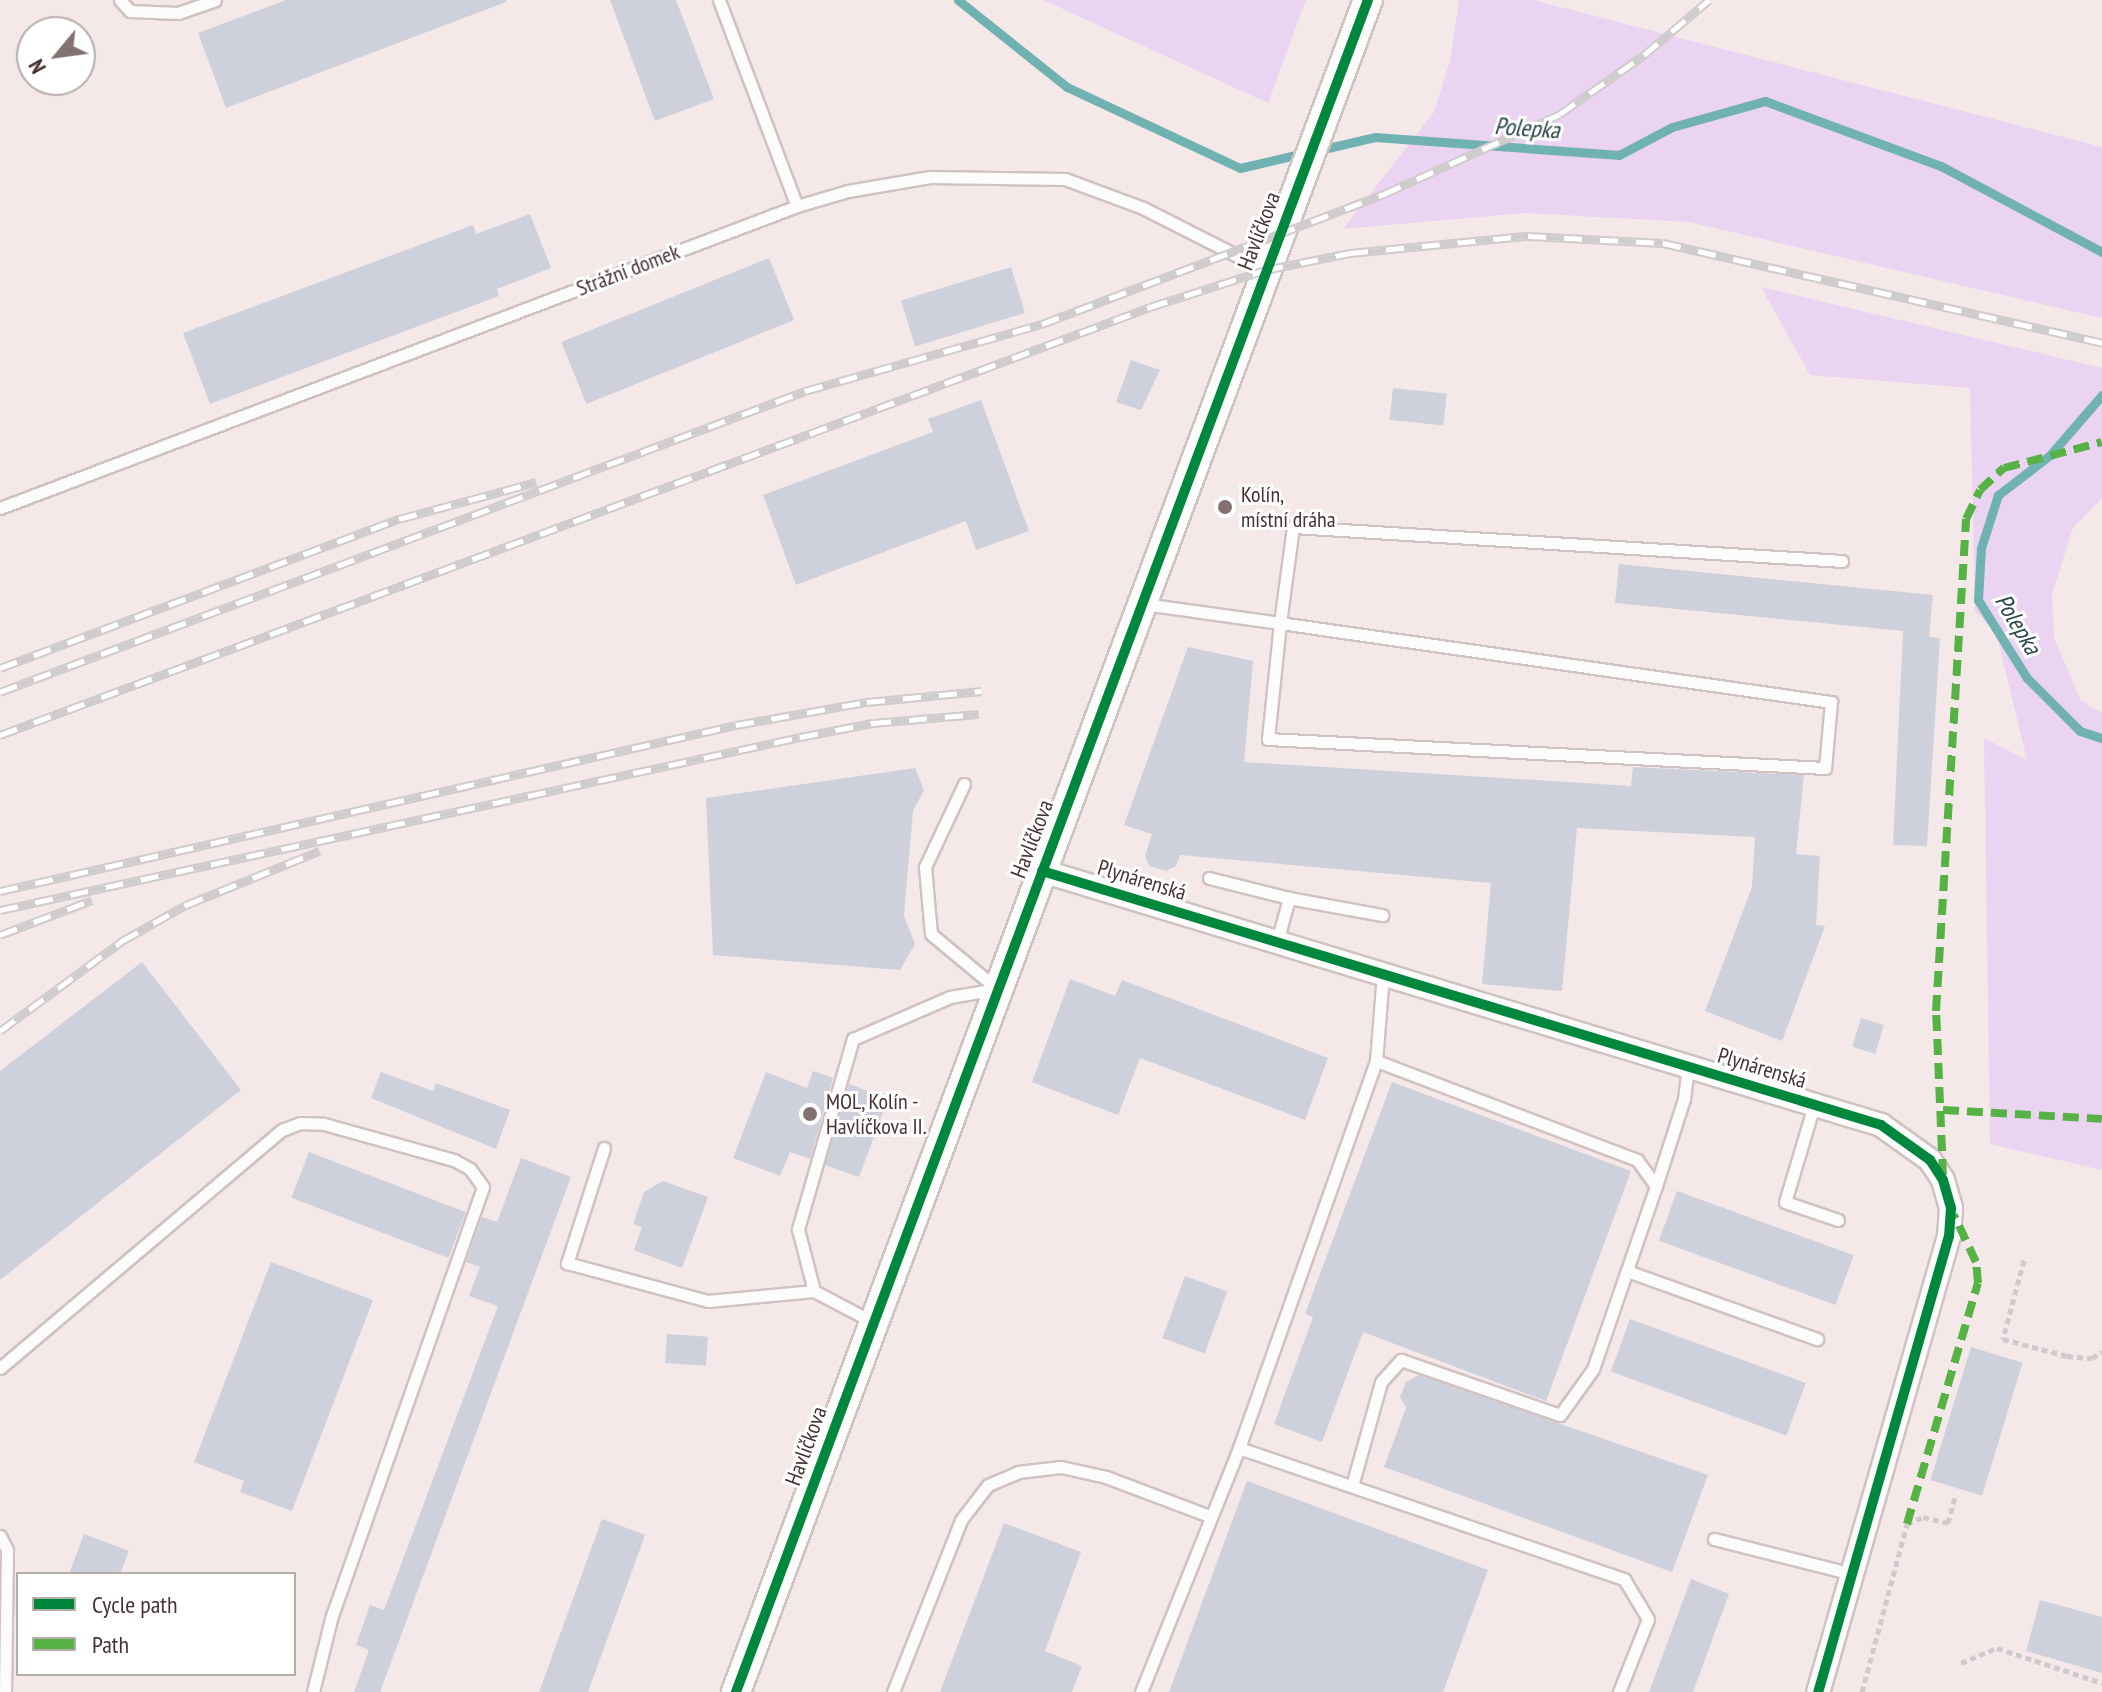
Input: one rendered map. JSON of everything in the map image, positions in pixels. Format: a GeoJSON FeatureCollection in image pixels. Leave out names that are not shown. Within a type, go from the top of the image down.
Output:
{"type":"FeatureCollection","features":[{"type":"Feature","properties":{"kind":"street","name":"Havlíčkova"},"geometry":{"type":"LineString","coordinates":[[736,1692],[1368,0]]}},
{"type":"Feature","properties":{"kind":"street","name":"Plynárenská"},"geometry":{"type":"LineString","coordinates":[[1042,871],[1881,1125],[1908,1139],[1943,1180],[1951,1208],[1943,1265],[1818,1692]]}},
{"type":"Feature","properties":{"kind":"lane"},"geometry":{"type":"LineString","coordinates":[[120,0],[130,11],[178,13],[215,0]]}},
{"type":"Feature","properties":{"kind":"lane"},"geometry":{"type":"LineString","coordinates":[[719,0],[797,206]]}},
{"type":"Feature","properties":{"kind":"lane","name":"Strážní domek"},"geometry":{"type":"LineString","coordinates":[[0,508],[797,206],[930,177],[1065,179],[1143,208],[1265,270]]}},
{"type":"Feature","properties":{"kind":"lane"},"geometry":{"type":"LineString","coordinates":[[1143,604],[1280,623],[1831,702],[1825,768],[1268,739],[1280,623],[1293,527],[1842,561]]}},
{"type":"Feature","properties":{"kind":"lane"},"geometry":{"type":"LineString","coordinates":[[964,784],[925,867],[931,934],[998,989]]}},
{"type":"Feature","properties":{"kind":"lane"},"geometry":{"type":"LineString","coordinates":[[1209,878],[1289,898],[1382,915]]}},
{"type":"Feature","properties":{"kind":"lane"},"geometry":{"type":"LineString","coordinates":[[1277,942],[1289,898]]}},
{"type":"Feature","properties":{"kind":"lane"},"geometry":{"type":"LineString","coordinates":[[1141,1692],[1209,1516],[1239,1448],[1376,1061],[1383,974]]}},
{"type":"Feature","properties":{"kind":"lane"},"geometry":{"type":"LineString","coordinates":[[814,1291],[798,1229],[853,1039],[950,997],[998,989]]}},
{"type":"Feature","properties":{"kind":"lane"},"geometry":{"type":"LineString","coordinates":[[1376,1061],[1637,1160],[1656,1186]]}},
{"type":"Feature","properties":{"kind":"lane"},"geometry":{"type":"LineString","coordinates":[[1352,1486],[1381,1382],[1401,1360],[1560,1415],[1593,1369],[1679,1115],[1688,1067]]}},
{"type":"Feature","properties":{"kind":"lane"},"geometry":{"type":"LineString","coordinates":[[1814,1105],[1785,1202],[1838,1220]]}},
{"type":"Feature","properties":{"kind":"lane"},"geometry":{"type":"LineString","coordinates":[[0,1368],[282,1130],[300,1123],[324,1124],[454,1160],[470,1169],[483,1187],[331,1619],[313,1692]]}},
{"type":"Feature","properties":{"kind":"lane"},"geometry":{"type":"LineString","coordinates":[[604,1148],[567,1263],[708,1301],[814,1291],[873,1322]]}},
{"type":"Feature","properties":{"kind":"lane"},"geometry":{"type":"LineString","coordinates":[[1627,1271],[1817,1339]]}},
{"type":"Feature","properties":{"kind":"lane"},"geometry":{"type":"LineString","coordinates":[[1239,1448],[1624,1579],[1648,1619],[1619,1692]]}},
{"type":"Feature","properties":{"kind":"lane"},"geometry":{"type":"LineString","coordinates":[[893,1692],[961,1520],[988,1485],[1018,1472],[1061,1467],[1106,1477],[1209,1516]]}},
{"type":"Feature","properties":{"kind":"lane"},"geometry":{"type":"LineString","coordinates":[[0,1536],[7,1550],[5,1692]]}},
{"type":"Feature","properties":{"kind":"lane"},"geometry":{"type":"LineString","coordinates":[[1714,1539],[1852,1574]]}},
{"type":"Feature","properties":{"kind":"path"},"geometry":{"type":"LineString","coordinates":[[2024,1260],[2003,1339],[2067,1356],[2092,1358],[2102,1352]]}},
{"type":"Feature","properties":{"kind":"path"},"geometry":{"type":"LineString","coordinates":[[1862,1692],[1907,1524],[1923,1517],[1948,1523],[1955,1496]]}},
{"type":"Feature","properties":{"kind":"path"},"geometry":{"type":"LineString","coordinates":[[1961,1663],[1997,1648],[2102,1683]]}},
{"type":"Feature","properties":{"kind":"shaded area"},"geometry":{"type":"Polygon","coordinates":[[[1043,0],[1306,0],[1268,103],[1043,0]]]}},
{"type":"Feature","properties":{"kind":"shaded area"},"geometry":{"type":"Polygon","coordinates":[[[1459,0],[1533,0],[2102,147],[2102,318],[1689,222],[1525,213],[1343,229],[1434,112],[1450,61],[1459,0]]]}},
{"type":"Feature","properties":{"kind":"shaded area"},"geometry":{"type":"Polygon","coordinates":[[[1761,287],[2102,368],[2102,498],[2073,528],[2052,594],[2054,637],[2081,701],[2102,713],[2102,1170],[1990,1144],[1984,738],[2027,760],[1996,632],[1975,611],[1970,388],[1810,375],[1761,287]]]}},
{"type":"Feature","properties":{"kind":"building"},"geometry":{"type":"Polygon","coordinates":[[[286,0],[506,2],[226,108],[198,33],[286,0]]]}},
{"type":"Feature","properties":{"kind":"building"},"geometry":{"type":"Polygon","coordinates":[[[610,0],[676,0],[714,99],[655,121],[610,0]]]}},
{"type":"Feature","properties":{"kind":"building"},"geometry":{"type":"Polygon","coordinates":[[[530,214],[551,268],[497,289],[499,296],[210,404],[183,333],[473,225],[476,234],[530,214]]]}},
{"type":"Feature","properties":{"kind":"building"},"geometry":{"type":"Polygon","coordinates":[[[769,258],[794,320],[586,404],[561,342],[769,258]]]}},
{"type":"Feature","properties":{"kind":"building"},"geometry":{"type":"Polygon","coordinates":[[[1011,267],[1025,313],[915,347],[901,301],[1011,267]]]}},
{"type":"Feature","properties":{"kind":"building"},"geometry":{"type":"Polygon","coordinates":[[[1131,360],[1160,370],[1141,410],[1116,402],[1131,360]]]}},
{"type":"Feature","properties":{"kind":"building"},"geometry":{"type":"Polygon","coordinates":[[[1393,388],[1447,394],[1443,425],[1390,420],[1393,388]]]}},
{"type":"Feature","properties":{"kind":"building"},"geometry":{"type":"Polygon","coordinates":[[[981,400],[1029,531],[976,550],[966,521],[796,585],[763,495],[933,432],[928,419],[981,400]]]}},
{"type":"Feature","properties":{"kind":"building"},"geometry":{"type":"Polygon","coordinates":[[[1619,564],[1933,595],[1929,637],[1940,638],[1927,846],[1893,845],[1903,631],[1615,603],[1619,564]]]}},
{"type":"Feature","properties":{"kind":"building"},"geometry":{"type":"Polygon","coordinates":[[[1188,647],[1253,661],[1244,762],[1631,786],[1633,767],[1804,775],[1796,854],[1820,856],[1816,925],[1825,926],[1782,1041],[1705,1011],[1752,887],[1755,837],[1577,828],[1562,991],[1482,984],[1491,883],[1180,855],[1176,866],[1166,871],[1149,866],[1145,856],[1152,834],[1124,825],[1188,647]]]}},
{"type":"Feature","properties":{"kind":"building"},"geometry":{"type":"Polygon","coordinates":[[[915,768],[924,790],[913,811],[904,916],[915,944],[900,970],[713,955],[706,798],[915,768]]]}},
{"type":"Feature","properties":{"kind":"building"},"geometry":{"type":"Polygon","coordinates":[[[142,962],[241,1090],[0,1280],[0,1071],[142,962]]]}},
{"type":"Feature","properties":{"kind":"building"},"geometry":{"type":"Polygon","coordinates":[[[1070,979],[1115,996],[1122,980],[1328,1058],[1305,1120],[1140,1058],[1118,1115],[1032,1082],[1070,979]]]}},
{"type":"Feature","properties":{"kind":"building"},"geometry":{"type":"Polygon","coordinates":[[[1861,1018],[1884,1025],[1875,1054],[1852,1047],[1861,1018]]]}},
{"type":"Feature","properties":{"kind":"building"},"geometry":{"type":"Polygon","coordinates":[[[813,1071],[833,1078],[810,1159],[790,1152],[780,1176],[733,1158],[766,1072],[807,1088],[813,1071]]]}},
{"type":"Feature","properties":{"kind":"building"},"geometry":{"type":"Polygon","coordinates":[[[381,1072],[433,1091],[436,1083],[510,1110],[496,1149],[371,1098],[381,1072]]]}},
{"type":"Feature","properties":{"kind":"building"},"geometry":{"type":"Polygon","coordinates":[[[1392,1082],[1631,1171],[1546,1401],[1363,1332],[1322,1442],[1274,1424],[1313,1317],[1305,1314],[1392,1082]]]}},
{"type":"Feature","properties":{"kind":"building"},"geometry":{"type":"Polygon","coordinates":[[[849,1084],[888,1099],[859,1177],[825,1165],[849,1084]]]}},
{"type":"Feature","properties":{"kind":"building"},"geometry":{"type":"Polygon","coordinates":[[[309,1152],[466,1212],[448,1258],[291,1198],[309,1152]]]}},
{"type":"Feature","properties":{"kind":"building"},"geometry":{"type":"Polygon","coordinates":[[[521,1158],[571,1177],[380,1692],[354,1692],[369,1650],[356,1645],[370,1605],[384,1610],[498,1306],[469,1296],[480,1267],[466,1262],[482,1217],[497,1222],[521,1158]]]}},
{"type":"Feature","properties":{"kind":"building"},"geometry":{"type":"Polygon","coordinates":[[[663,1181],[708,1197],[682,1268],[634,1250],[642,1227],[633,1224],[644,1192],[663,1181]]]}},
{"type":"Feature","properties":{"kind":"building"},"geometry":{"type":"Polygon","coordinates":[[[1677,1191],[1854,1255],[1836,1305],[1659,1241],[1677,1191]]]}},
{"type":"Feature","properties":{"kind":"building"},"geometry":{"type":"Polygon","coordinates":[[[271,1262],[373,1300],[292,1511],[240,1492],[244,1481],[194,1462],[271,1262]]]}},
{"type":"Feature","properties":{"kind":"building"},"geometry":{"type":"Polygon","coordinates":[[[1185,1276],[1227,1291],[1205,1353],[1162,1338],[1185,1276]]]}},
{"type":"Feature","properties":{"kind":"building"},"geometry":{"type":"Polygon","coordinates":[[[1630,1319],[1806,1383],[1787,1436],[1611,1372],[1630,1319]]]}},
{"type":"Feature","properties":{"kind":"building"},"geometry":{"type":"Polygon","coordinates":[[[667,1334],[708,1337],[706,1366],[665,1363],[667,1334]]]}},
{"type":"Feature","properties":{"kind":"building"},"geometry":{"type":"Polygon","coordinates":[[[1971,1347],[2023,1363],[1982,1496],[1930,1480],[1971,1347]]]}},
{"type":"Feature","properties":{"kind":"building"},"geometry":{"type":"Polygon","coordinates":[[[1419,1375],[1708,1475],[1672,1572],[1384,1467],[1406,1408],[1400,1397],[1406,1382],[1419,1375]]]}},
{"type":"Feature","properties":{"kind":"building"},"geometry":{"type":"Polygon","coordinates":[[[1247,1481],[1488,1570],[1443,1692],[1169,1692],[1247,1481]]]}},
{"type":"Feature","properties":{"kind":"building"},"geometry":{"type":"Polygon","coordinates":[[[602,1519],[645,1535],[588,1692],[539,1692],[602,1519]]]}},
{"type":"Feature","properties":{"kind":"building"},"geometry":{"type":"Polygon","coordinates":[[[1004,1523],[1081,1552],[1045,1651],[1082,1666],[1072,1692],[940,1692],[1004,1523]]]}},
{"type":"Feature","properties":{"kind":"building"},"geometry":{"type":"Polygon","coordinates":[[[84,1534],[129,1551],[121,1572],[70,1572],[84,1534]]]}},
{"type":"Feature","properties":{"kind":"building"},"geometry":{"type":"Polygon","coordinates":[[[1691,1579],[1729,1594],[1693,1692],[1649,1692],[1691,1579]]]}},
{"type":"Feature","properties":{"kind":"building"},"geometry":{"type":"Polygon","coordinates":[[[2040,1600],[2102,1617],[2102,1673],[2026,1651],[2040,1600]]]}},
{"type":"Feature","properties":{"kind":"waterway","name":"Polepka"},"geometry":{"type":"LineString","coordinates":[[958,0],[1067,87],[1240,168],[1304,153]]}},
{"type":"Feature","properties":{"kind":"waterway","name":"Polepka"},"geometry":{"type":"LineString","coordinates":[[1319,150],[1375,137],[1619,155],[1672,127],[1765,101],[1941,166],[2102,252]]}},
{"type":"Feature","properties":{"kind":"waterway","name":"Polepka"},"geometry":{"type":"LineString","coordinates":[[2102,395],[2050,455],[1998,495],[1981,548],[1978,600],[2027,678],[2080,731],[2102,738]]}},
{"type":"Feature","properties":{"kind":"railway"},"geometry":{"type":"LineString","coordinates":[[0,692],[805,391],[1042,324],[1384,194],[1560,114],[1644,55],[1709,0]]}},
{"type":"Feature","properties":{"kind":"railway"},"geometry":{"type":"LineString","coordinates":[[0,735],[1150,307],[1265,270],[1350,253],[1528,236],[1663,243],[2102,343]]}},
{"type":"Feature","properties":{"kind":"railway"},"geometry":{"type":"LineString","coordinates":[[0,668],[399,519],[536,482]]}},
{"type":"Feature","properties":{"kind":"railway"},"geometry":{"type":"LineString","coordinates":[[0,891],[736,725],[867,702],[981,691]]}},
{"type":"Feature","properties":{"kind":"railway"},"geometry":{"type":"LineString","coordinates":[[0,910],[800,737],[873,723],[979,714]]}},
{"type":"Feature","properties":{"kind":"railway"},"geometry":{"type":"LineString","coordinates":[[0,1031],[122,941],[186,905],[319,851]]}},
{"type":"Feature","properties":{"kind":"railway"},"geometry":{"type":"LineString","coordinates":[[0,935],[92,900]]}},
{"type":"Feature","properties":{"kind":"marked path"},"geometry":{"type":"LineString","coordinates":[[1943,1175],[1936,1011],[1966,519],[1980,490],[2004,468],[2102,442]]}},
{"type":"Feature","properties":{"kind":"marked path"},"geometry":{"type":"LineString","coordinates":[[1943,1110],[2102,1119]]}},
{"type":"Feature","properties":{"kind":"marked path"},"geometry":{"type":"LineString","coordinates":[[1907,1524],[1978,1283],[1976,1262],[1954,1215]]}},
{"type":"Feature","properties":{"kind":"cycle path"},"geometry":{"type":"LineString","coordinates":[[736,1692],[1368,0]]}},
{"type":"Feature","properties":{"kind":"cycle path"},"geometry":{"type":"LineString","coordinates":[[1042,871],[1881,1125],[1930,1160],[1943,1180],[1951,1208],[1949,1236],[1818,1692]]}},
{"type":"Feature","properties":{"kind":"place","name":"Kolín, místní dráha"},"geometry":{"type":"Point","coordinates":[1225,507]}},
{"type":"Feature","properties":{"kind":"place","name":"MOL, Kolín - Havlíčkova II."},"geometry":{"type":"Point","coordinates":[810,1114]}}]}
